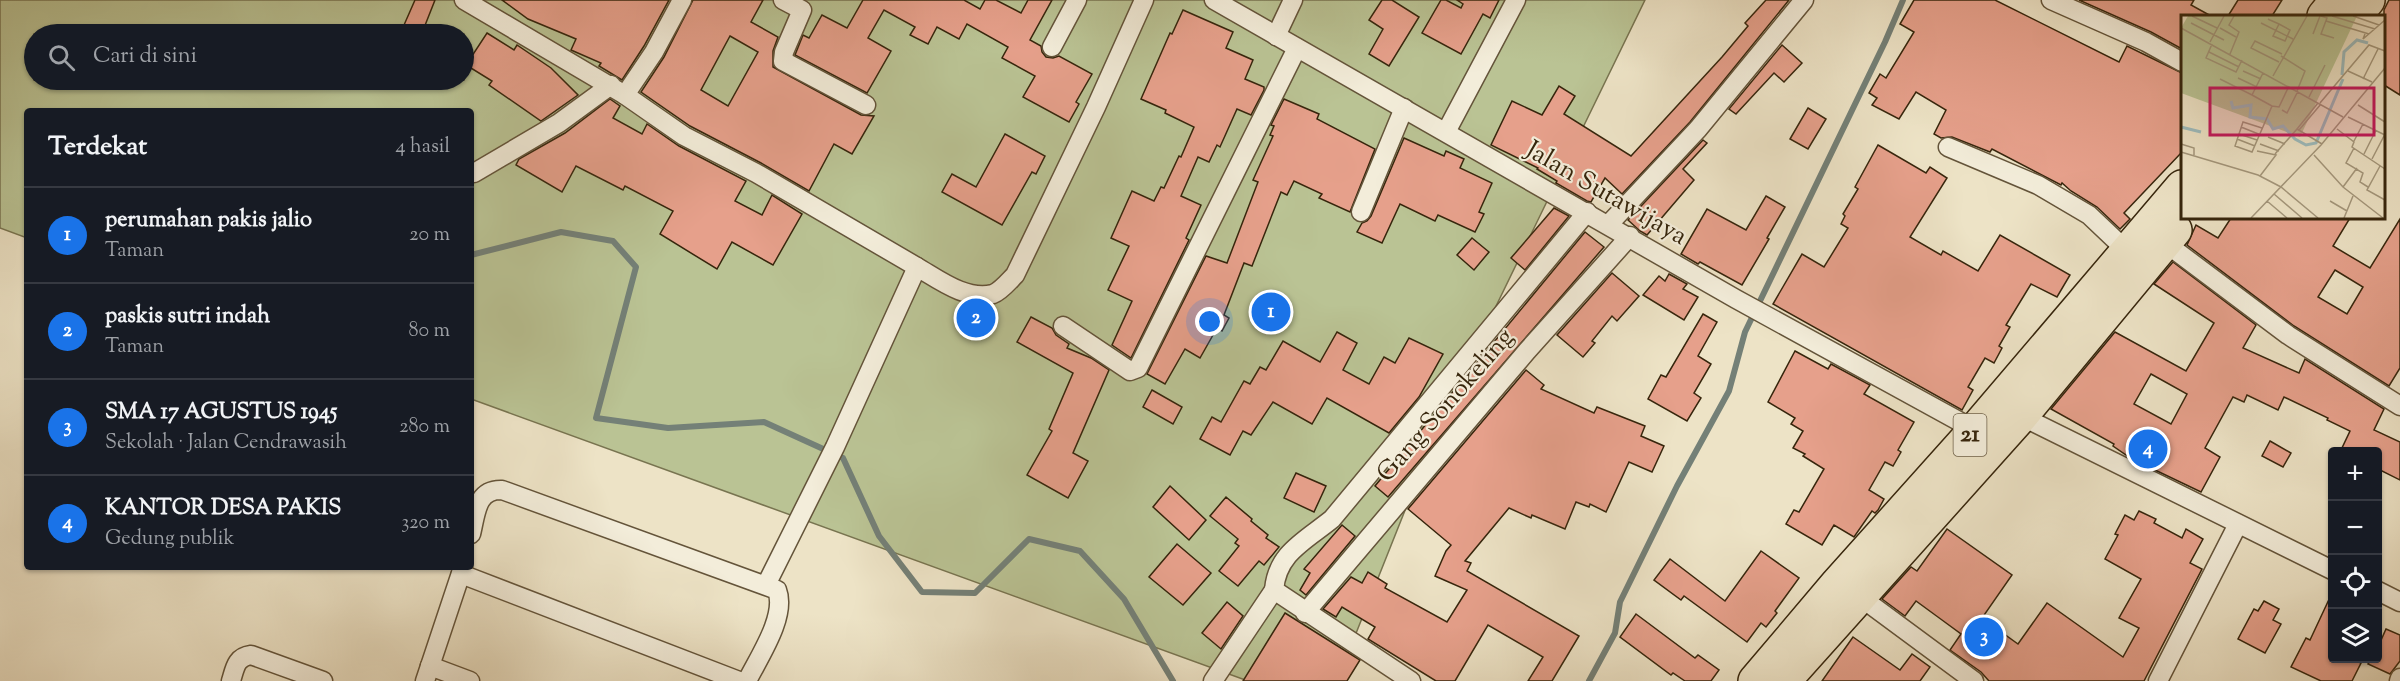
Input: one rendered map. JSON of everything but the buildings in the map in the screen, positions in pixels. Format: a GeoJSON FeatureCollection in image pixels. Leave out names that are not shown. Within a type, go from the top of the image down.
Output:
{"type":"FeatureCollection","features":[{"type":"Feature","properties":{"kind":"highway"},"geometry":{"type":"LineString","coordinates":[[2325,15],[2337,0]]}},
{"type":"Feature","properties":{"kind":"highway"},"geometry":{"type":"LineString","coordinates":[[2356,15],[2368,0]]}},
{"type":"Feature","properties":{"kind":"highway","name":"21"},"geometry":{"type":"LineString","coordinates":[[1755,681],[1838,583],[1975,430],[2181,188]]}},
{"type":"Feature","properties":{"kind":"highway","name":"21"},"geometry":{"type":"LineString","coordinates":[[1784,681],[2021,416],[2185,219]]}},
{"type":"Feature","properties":{"kind":"street"},"geometry":{"type":"LineString","coordinates":[[464,0],[618,90],[684,135],[756,173],[916,267],[966,293],[980,295],[994,294],[1015,275],[1096,107],[1144,0]]}},
{"type":"Feature","properties":{"kind":"street"},"geometry":{"type":"LineString","coordinates":[[474,173],[618,90],[654,52],[682,0]]}},
{"type":"Feature","properties":{"kind":"street"},"geometry":{"type":"LineString","coordinates":[[783,0],[805,5],[784,52],[783,61],[866,105]]}},
{"type":"Feature","properties":{"kind":"street"},"geometry":{"type":"LineString","coordinates":[[1052,47],[1077,0]]}},
{"type":"Feature","properties":{"kind":"street","name":"Jalan Sutawijaya"},"geometry":{"type":"LineString","coordinates":[[1214,0],[1630,236],[1736,299],[1975,430]]}},
{"type":"Feature","properties":{"kind":"street"},"geometry":{"type":"LineString","coordinates":[[1276,36],[1293,0]]}},
{"type":"Feature","properties":{"kind":"street"},"geometry":{"type":"LineString","coordinates":[[1446,132],[1515,0]]}},
{"type":"Feature","properties":{"kind":"street"},"geometry":{"type":"LineString","coordinates":[[1609,225],[1698,129],[1804,0]]}},
{"type":"Feature","properties":{"kind":"street"},"geometry":{"type":"LineString","coordinates":[[2051,0],[2146,42],[2181,61]]}},
{"type":"Feature","properties":{"kind":"street"},"geometry":{"type":"LineString","coordinates":[[1063,326],[1130,371],[1138,368],[1297,48]]}},
{"type":"Feature","properties":{"kind":"street"},"geometry":{"type":"LineString","coordinates":[[1361,212],[1404,108]]}},
{"type":"Feature","properties":{"kind":"street"},"geometry":{"type":"LineString","coordinates":[[1948,147],[2038,185],[2089,215],[2127,250]]}},
{"type":"Feature","properties":{"kind":"street"},"geometry":{"type":"LineString","coordinates":[[1213,681],[1274,590],[1280,564],[1287,555],[1332,519],[1587,212]]}},
{"type":"Feature","properties":{"kind":"street","name":"Gang Sonokeling"},"geometry":{"type":"LineString","coordinates":[[1305,613],[1527,351],[1630,236]]}},
{"type":"Feature","properties":{"kind":"street"},"geometry":{"type":"LineString","coordinates":[[2164,242],[2178,255],[2288,334],[2400,406]]}},
{"type":"Feature","properties":{"kind":"street"},"geometry":{"type":"LineString","coordinates":[[766,585],[835,447],[916,267]]}},
{"type":"Feature","properties":{"kind":"street"},"geometry":{"type":"LineString","coordinates":[[2021,416],[2328,568]]}},
{"type":"Feature","properties":{"kind":"street"},"geometry":{"type":"LineString","coordinates":[[474,523],[480,501],[486,493],[502,490],[777,590],[781,600],[777,621],[747,681]]}},
{"type":"Feature","properties":{"kind":"street"},"geometry":{"type":"LineString","coordinates":[[2158,681],[2238,524]]}},
{"type":"Feature","properties":{"kind":"street"},"geometry":{"type":"LineString","coordinates":[[470,681],[427,674],[462,571],[739,681]]}},
{"type":"Feature","properties":{"kind":"street"},"geometry":{"type":"LineString","coordinates":[[1274,590],[1305,613],[1411,681]]}},
{"type":"Feature","properties":{"kind":"street"},"geometry":{"type":"LineString","coordinates":[[2382,593],[2400,602]]}},
{"type":"Feature","properties":{"kind":"street"},"geometry":{"type":"LineString","coordinates":[[1859,596],[1974,681]]}},
{"type":"Feature","properties":{"kind":"street"},"geometry":{"type":"LineString","coordinates":[[231,681],[238,662],[243,656],[251,655],[323,681]]}},
{"type":"Feature","properties":{"kind":"green space"},"geometry":{"type":"Polygon","coordinates":[[[0,0],[1645,0],[1443,415],[1337,681],[1248,681],[474,400],[474,108],[24,108],[24,237],[0,228],[0,0]]]}},
{"type":"Feature","properties":{"kind":"waterway"},"geometry":{"type":"LineString","coordinates":[[1589,681],[1615,633],[1620,602],[1677,486],[1729,391],[1745,332],[1903,0]]}},
{"type":"Feature","properties":{"kind":"waterway"},"geometry":{"type":"LineString","coordinates":[[474,254],[561,232],[613,241],[636,267],[596,418],[668,428],[764,422],[843,458],[879,536],[922,592],[975,593],[1029,539],[1080,551],[1124,599],[1173,681]]}},
{"type":"Feature","properties":{"kind":"place","name":"perumahan pakis jalio"},"geometry":{"type":"Point","coordinates":[1271,312]}},
{"type":"Feature","properties":{"kind":"place","name":"paskis sutri indah"},"geometry":{"type":"Point","coordinates":[976,318]}},
{"type":"Feature","properties":{"kind":"place","name":"KANTOR DESA PAKIS"},"geometry":{"type":"Point","coordinates":[2148,449]}},
{"type":"Feature","properties":{"kind":"place","name":"SMA 17 AGUSTUS 1945"},"geometry":{"type":"Point","coordinates":[1984,637]}}]}
